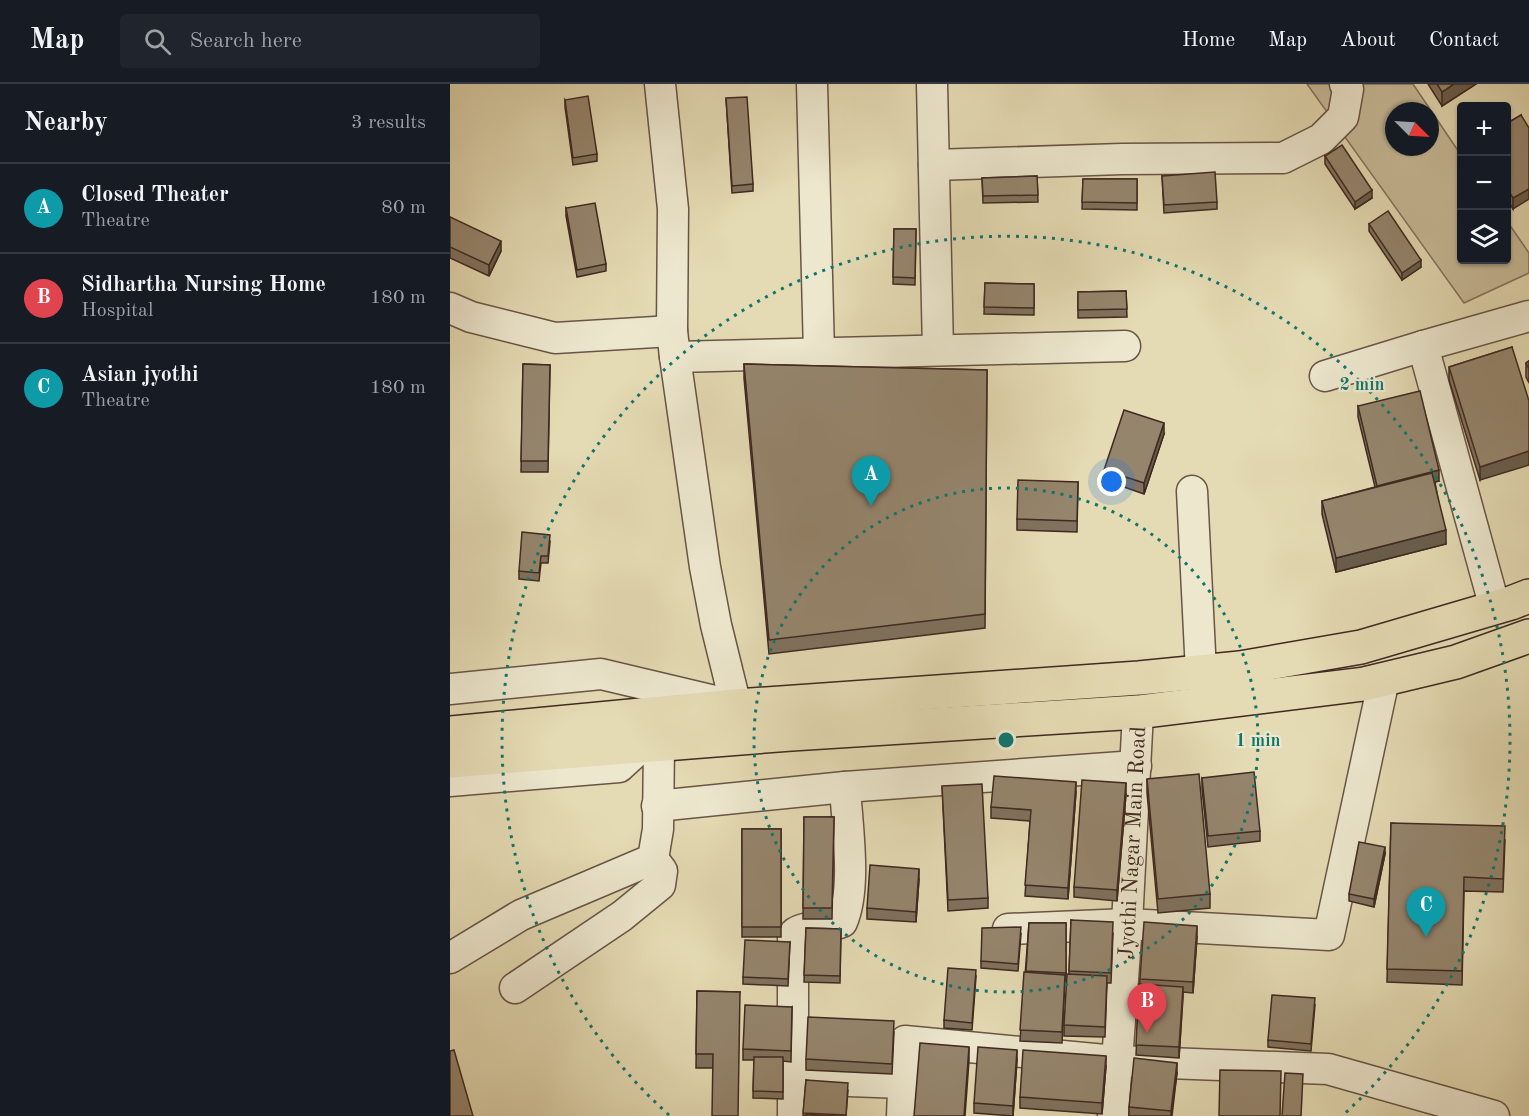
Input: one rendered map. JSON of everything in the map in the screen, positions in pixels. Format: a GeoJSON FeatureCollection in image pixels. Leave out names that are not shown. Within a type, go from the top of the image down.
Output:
{"type":"FeatureCollection","features":[{"type":"Feature","properties":{"kind":"highway"},"geometry":{"type":"LineString","coordinates":[[450,761],[736,706],[1240,669],[1361,647],[1529,596]]}},
{"type":"Feature","properties":{"kind":"highway"},"geometry":{"type":"LineString","coordinates":[[450,733],[596,734],[651,745],[1138,712],[1364,684],[1456,662],[1529,636]]}},
{"type":"Feature","properties":{"kind":"street"},"geometry":{"type":"LineString","coordinates":[[450,689],[601,674],[736,706],[705,567],[673,344],[672,209],[660,84]]}},
{"type":"Feature","properties":{"kind":"street"},"geometry":{"type":"LineString","coordinates":[[812,84],[819,353]]}},
{"type":"Feature","properties":{"kind":"street"},"geometry":{"type":"LineString","coordinates":[[932,84],[938,351]]}},
{"type":"Feature","properties":{"kind":"street"},"geometry":{"type":"LineString","coordinates":[[934,165],[1122,159],[1283,158],[1321,139],[1343,117],[1348,89],[1345,84]]}},
{"type":"Feature","properties":{"kind":"street"},"geometry":{"type":"LineString","coordinates":[[450,308],[471,317],[555,338],[819,353],[1125,346]]}},
{"type":"Feature","properties":{"kind":"street"},"geometry":{"type":"LineString","coordinates":[[1325,376],[1529,316]]}},
{"type":"Feature","properties":{"kind":"street"},"geometry":{"type":"LineString","coordinates":[[1423,346],[1495,608]]}},
{"type":"Feature","properties":{"kind":"street"},"geometry":{"type":"LineString","coordinates":[[1192,491],[1201,672]]}},
{"type":"Feature","properties":{"kind":"street"},"geometry":{"type":"LineString","coordinates":[[1008,929],[1127,924],[1329,935],[1384,679]]}},
{"type":"Feature","properties":{"kind":"street","name":"Jyothi Nagar Main Road"},"geometry":{"type":"LineString","coordinates":[[1113,1116],[1127,924],[1138,712]]}},
{"type":"Feature","properties":{"kind":"street"},"geometry":{"type":"LineString","coordinates":[[450,781],[620,767],[651,745],[657,806],[657,838],[653,859],[662,872],[660,885],[622,916],[515,988]]}},
{"type":"Feature","properties":{"kind":"street"},"geometry":{"type":"LineString","coordinates":[[657,806],[844,787],[1136,766]]}},
{"type":"Feature","properties":{"kind":"street"},"geometry":{"type":"LineString","coordinates":[[793,1116],[795,1079],[793,938],[795,933],[802,928],[831,927],[842,922],[848,908],[849,867],[844,787]]}},
{"type":"Feature","properties":{"kind":"street"},"geometry":{"type":"LineString","coordinates":[[450,958],[521,915],[653,859]]}},
{"type":"Feature","properties":{"kind":"street"},"geometry":{"type":"LineString","coordinates":[[902,1116],[905,1041],[1116,1061],[1328,1069],[1494,1116]]}},
{"type":"Feature","properties":{"kind":"street"},"geometry":{"type":"LineString","coordinates":[[795,1079],[903,1083]]}},
{"type":"Feature","properties":{"kind":"shaded area"},"geometry":{"type":"Polygon","coordinates":[[[1307,84],[1413,84],[1425,102],[1385,102],[1385,156],[1439,156],[1439,122],[1457,149],[1457,264],[1511,264],[1511,227],[1529,253],[1529,273],[1464,303],[1307,84]]]}},
{"type":"Feature","properties":{"kind":"building"},"geometry":{"type":"Polygon","coordinates":[[[1437,84],[1454,84],[1442,92],[1437,84]]]}},
{"type":"Feature","properties":{"kind":"building"},"geometry":{"type":"Polygon","coordinates":[[[588,96],[597,154],[573,158],[565,100],[588,96]]]}},
{"type":"Feature","properties":{"kind":"building"},"geometry":{"type":"Polygon","coordinates":[[[747,97],[753,184],[732,186],[726,98],[747,97]]]}},
{"type":"Feature","properties":{"kind":"building"},"geometry":{"type":"Polygon","coordinates":[[[1521,115],[1529,128],[1529,189],[1513,198],[1511,195],[1511,121],[1521,115]]]}},
{"type":"Feature","properties":{"kind":"building"},"geometry":{"type":"Polygon","coordinates":[[[1342,145],[1372,190],[1355,202],[1325,156],[1342,145]]]}},
{"type":"Feature","properties":{"kind":"building"},"geometry":{"type":"Polygon","coordinates":[[[1215,172],[1217,202],[1164,205],[1162,176],[1215,172]]]}},
{"type":"Feature","properties":{"kind":"building"},"geometry":{"type":"Polygon","coordinates":[[[1037,176],[1038,195],[983,196],[982,178],[1037,176]]]}},
{"type":"Feature","properties":{"kind":"building"},"geometry":{"type":"Polygon","coordinates":[[[1083,179],[1137,179],[1137,203],[1082,202],[1083,179]]]}},
{"type":"Feature","properties":{"kind":"building"},"geometry":{"type":"Polygon","coordinates":[[[595,203],[606,264],[577,270],[566,208],[595,203]]]}},
{"type":"Feature","properties":{"kind":"building"},"geometry":{"type":"Polygon","coordinates":[[[1388,211],[1421,260],[1402,273],[1369,224],[1388,211]]]}},
{"type":"Feature","properties":{"kind":"building"},"geometry":{"type":"Polygon","coordinates":[[[450,217],[501,241],[489,265],[450,247],[450,217]]]}},
{"type":"Feature","properties":{"kind":"building"},"geometry":{"type":"Polygon","coordinates":[[[894,229],[916,229],[915,278],[893,277],[894,229]]]}},
{"type":"Feature","properties":{"kind":"building"},"geometry":{"type":"Polygon","coordinates":[[[985,283],[1034,284],[1034,308],[984,307],[985,283]]]}},
{"type":"Feature","properties":{"kind":"building"},"geometry":{"type":"Polygon","coordinates":[[[1126,291],[1127,309],[1078,310],[1078,292],[1126,291]]]}},
{"type":"Feature","properties":{"kind":"building"},"geometry":{"type":"Polygon","coordinates":[[[1512,347],[1529,401],[1529,451],[1480,467],[1449,367],[1512,347]]]}},
{"type":"Feature","properties":{"kind":"building"},"geometry":{"type":"Polygon","coordinates":[[[523,364],[550,365],[548,461],[521,461],[523,364]]]}},
{"type":"Feature","properties":{"kind":"building"},"geometry":{"type":"Polygon","coordinates":[[[744,364],[987,370],[985,614],[769,640],[744,364]]]}},
{"type":"Feature","properties":{"kind":"building"},"geometry":{"type":"Polygon","coordinates":[[[1420,391],[1439,470],[1377,486],[1358,406],[1420,391]]]}},
{"type":"Feature","properties":{"kind":"building"},"geometry":{"type":"Polygon","coordinates":[[[1124,410],[1164,423],[1144,483],[1104,470],[1124,410]]]}},
{"type":"Feature","properties":{"kind":"building"},"geometry":{"type":"Polygon","coordinates":[[[1432,473],[1446,530],[1336,558],[1322,501],[1432,473]]]}},
{"type":"Feature","properties":{"kind":"building"},"geometry":{"type":"Polygon","coordinates":[[[1018,480],[1078,482],[1077,521],[1017,519],[1018,480]]]}},
{"type":"Feature","properties":{"kind":"building"},"geometry":{"type":"Polygon","coordinates":[[[522,532],[550,535],[548,556],[541,556],[539,573],[519,571],[522,532]]]}},
{"type":"Feature","properties":{"kind":"building"},"geometry":{"type":"Polygon","coordinates":[[[1254,772],[1260,831],[1208,836],[1202,778],[1254,772]]]}},
{"type":"Feature","properties":{"kind":"building"},"geometry":{"type":"Polygon","coordinates":[[[1199,774],[1210,894],[1158,899],[1147,779],[1199,774]]]}},
{"type":"Feature","properties":{"kind":"building"},"geometry":{"type":"Polygon","coordinates":[[[994,776],[1076,782],[1068,888],[1025,885],[1031,810],[991,807],[994,776]]]}},
{"type":"Feature","properties":{"kind":"building"},"geometry":{"type":"Polygon","coordinates":[[[1082,780],[1126,783],[1117,890],[1074,887],[1082,780]]]}},
{"type":"Feature","properties":{"kind":"building"},"geometry":{"type":"Polygon","coordinates":[[[982,784],[988,898],[948,900],[942,786],[982,784]]]}},
{"type":"Feature","properties":{"kind":"building"},"geometry":{"type":"Polygon","coordinates":[[[804,817],[834,817],[832,908],[803,908],[804,817]]]}},
{"type":"Feature","properties":{"kind":"building"},"geometry":{"type":"Polygon","coordinates":[[[1391,823],[1505,826],[1503,879],[1464,877],[1462,971],[1387,969],[1391,823]]]}},
{"type":"Feature","properties":{"kind":"building"},"geometry":{"type":"Polygon","coordinates":[[[742,829],[781,829],[781,927],[742,927],[742,829]]]}},
{"type":"Feature","properties":{"kind":"building"},"geometry":{"type":"Polygon","coordinates":[[[1359,842],[1385,847],[1374,899],[1349,894],[1359,842]]]}},
{"type":"Feature","properties":{"kind":"building"},"geometry":{"type":"Polygon","coordinates":[[[870,865],[919,869],[916,912],[867,908],[870,865]]]}},
{"type":"Feature","properties":{"kind":"building"},"geometry":{"type":"Polygon","coordinates":[[[1071,920],[1113,922],[1111,973],[1069,971],[1071,920]]]}},
{"type":"Feature","properties":{"kind":"building"},"geometry":{"type":"Polygon","coordinates":[[[1144,922],[1197,926],[1193,982],[1140,979],[1144,922]]]}},
{"type":"Feature","properties":{"kind":"building"},"geometry":{"type":"Polygon","coordinates":[[[1029,923],[1066,923],[1066,973],[1026,971],[1029,923]]]}},
{"type":"Feature","properties":{"kind":"building"},"geometry":{"type":"Polygon","coordinates":[[[1021,927],[1018,964],[981,961],[982,928],[1021,927]]]}},
{"type":"Feature","properties":{"kind":"building"},"geometry":{"type":"Polygon","coordinates":[[[806,928],[841,929],[840,976],[804,975],[806,928]]]}},
{"type":"Feature","properties":{"kind":"building"},"geometry":{"type":"Polygon","coordinates":[[[745,940],[790,942],[788,979],[743,977],[745,940]]]}},
{"type":"Feature","properties":{"kind":"building"},"geometry":{"type":"Polygon","coordinates":[[[948,968],[976,970],[972,1023],[944,1020],[948,968]]]}},
{"type":"Feature","properties":{"kind":"building"},"geometry":{"type":"Polygon","coordinates":[[[1024,972],[1065,975],[1062,1032],[1020,1030],[1024,972]]]}},
{"type":"Feature","properties":{"kind":"building"},"geometry":{"type":"Polygon","coordinates":[[[1067,974],[1107,976],[1105,1027],[1064,1025],[1067,974]]]}},
{"type":"Feature","properties":{"kind":"building"},"geometry":{"type":"Polygon","coordinates":[[[1139,984],[1183,987],[1179,1047],[1136,1045],[1139,984]]]}},
{"type":"Feature","properties":{"kind":"building"},"geometry":{"type":"Polygon","coordinates":[[[697,991],[740,992],[738,1116],[712,1116],[713,1054],[696,1054],[697,991]]]}},
{"type":"Feature","properties":{"kind":"building"},"geometry":{"type":"Polygon","coordinates":[[[1272,995],[1315,998],[1311,1044],[1268,1040],[1272,995]]]}},
{"type":"Feature","properties":{"kind":"building"},"geometry":{"type":"Polygon","coordinates":[[[745,1005],[792,1007],[791,1051],[743,1049],[745,1005]]]}},
{"type":"Feature","properties":{"kind":"building"},"geometry":{"type":"Polygon","coordinates":[[[808,1017],[894,1021],[892,1064],[806,1059],[808,1017]]]}},
{"type":"Feature","properties":{"kind":"building"},"geometry":{"type":"Polygon","coordinates":[[[920,1043],[969,1047],[964,1116],[914,1116],[920,1043]]]}},
{"type":"Feature","properties":{"kind":"building"},"geometry":{"type":"Polygon","coordinates":[[[978,1047],[1017,1050],[1013,1106],[974,1103],[978,1047]]]}},
{"type":"Feature","properties":{"kind":"building"},"geometry":{"type":"Polygon","coordinates":[[[454,1050],[473,1116],[450,1116],[450,1051],[454,1050]]]}},
{"type":"Feature","properties":{"kind":"building"},"geometry":{"type":"Polygon","coordinates":[[[1023,1050],[1106,1056],[1102,1103],[1020,1097],[1023,1050]]]}},
{"type":"Feature","properties":{"kind":"building"},"geometry":{"type":"Polygon","coordinates":[[[754,1057],[783,1057],[783,1092],[753,1091],[754,1057]]]}},
{"type":"Feature","properties":{"kind":"building"},"geometry":{"type":"Polygon","coordinates":[[[1134,1058],[1177,1063],[1171,1111],[1129,1107],[1134,1058]]]}},
{"type":"Feature","properties":{"kind":"building"},"geometry":{"type":"Polygon","coordinates":[[[1220,1070],[1281,1071],[1280,1116],[1219,1116],[1220,1070]]]}},
{"type":"Feature","properties":{"kind":"building"},"geometry":{"type":"Polygon","coordinates":[[[1285,1073],[1303,1074],[1301,1116],[1282,1116],[1285,1073]]]}},
{"type":"Feature","properties":{"kind":"building"},"geometry":{"type":"Polygon","coordinates":[[[806,1080],[848,1083],[846,1115],[803,1113],[806,1080]]]}},
{"type":"Feature","properties":{"kind":"building"},"geometry":{"type":"Polygon","coordinates":[[[806,1114],[834,1116],[805,1116],[806,1114]]]}},
{"type":"Feature","properties":{"kind":"place","name":"Closed Theater"},"geometry":{"type":"Point","coordinates":[871,506]}},
{"type":"Feature","properties":{"kind":"place","name":"Asian jyothi"},"geometry":{"type":"Point","coordinates":[1426,937]}},
{"type":"Feature","properties":{"kind":"place","name":"Sidhartha Nursing Home"},"geometry":{"type":"Point","coordinates":[1147,1033]}}]}
